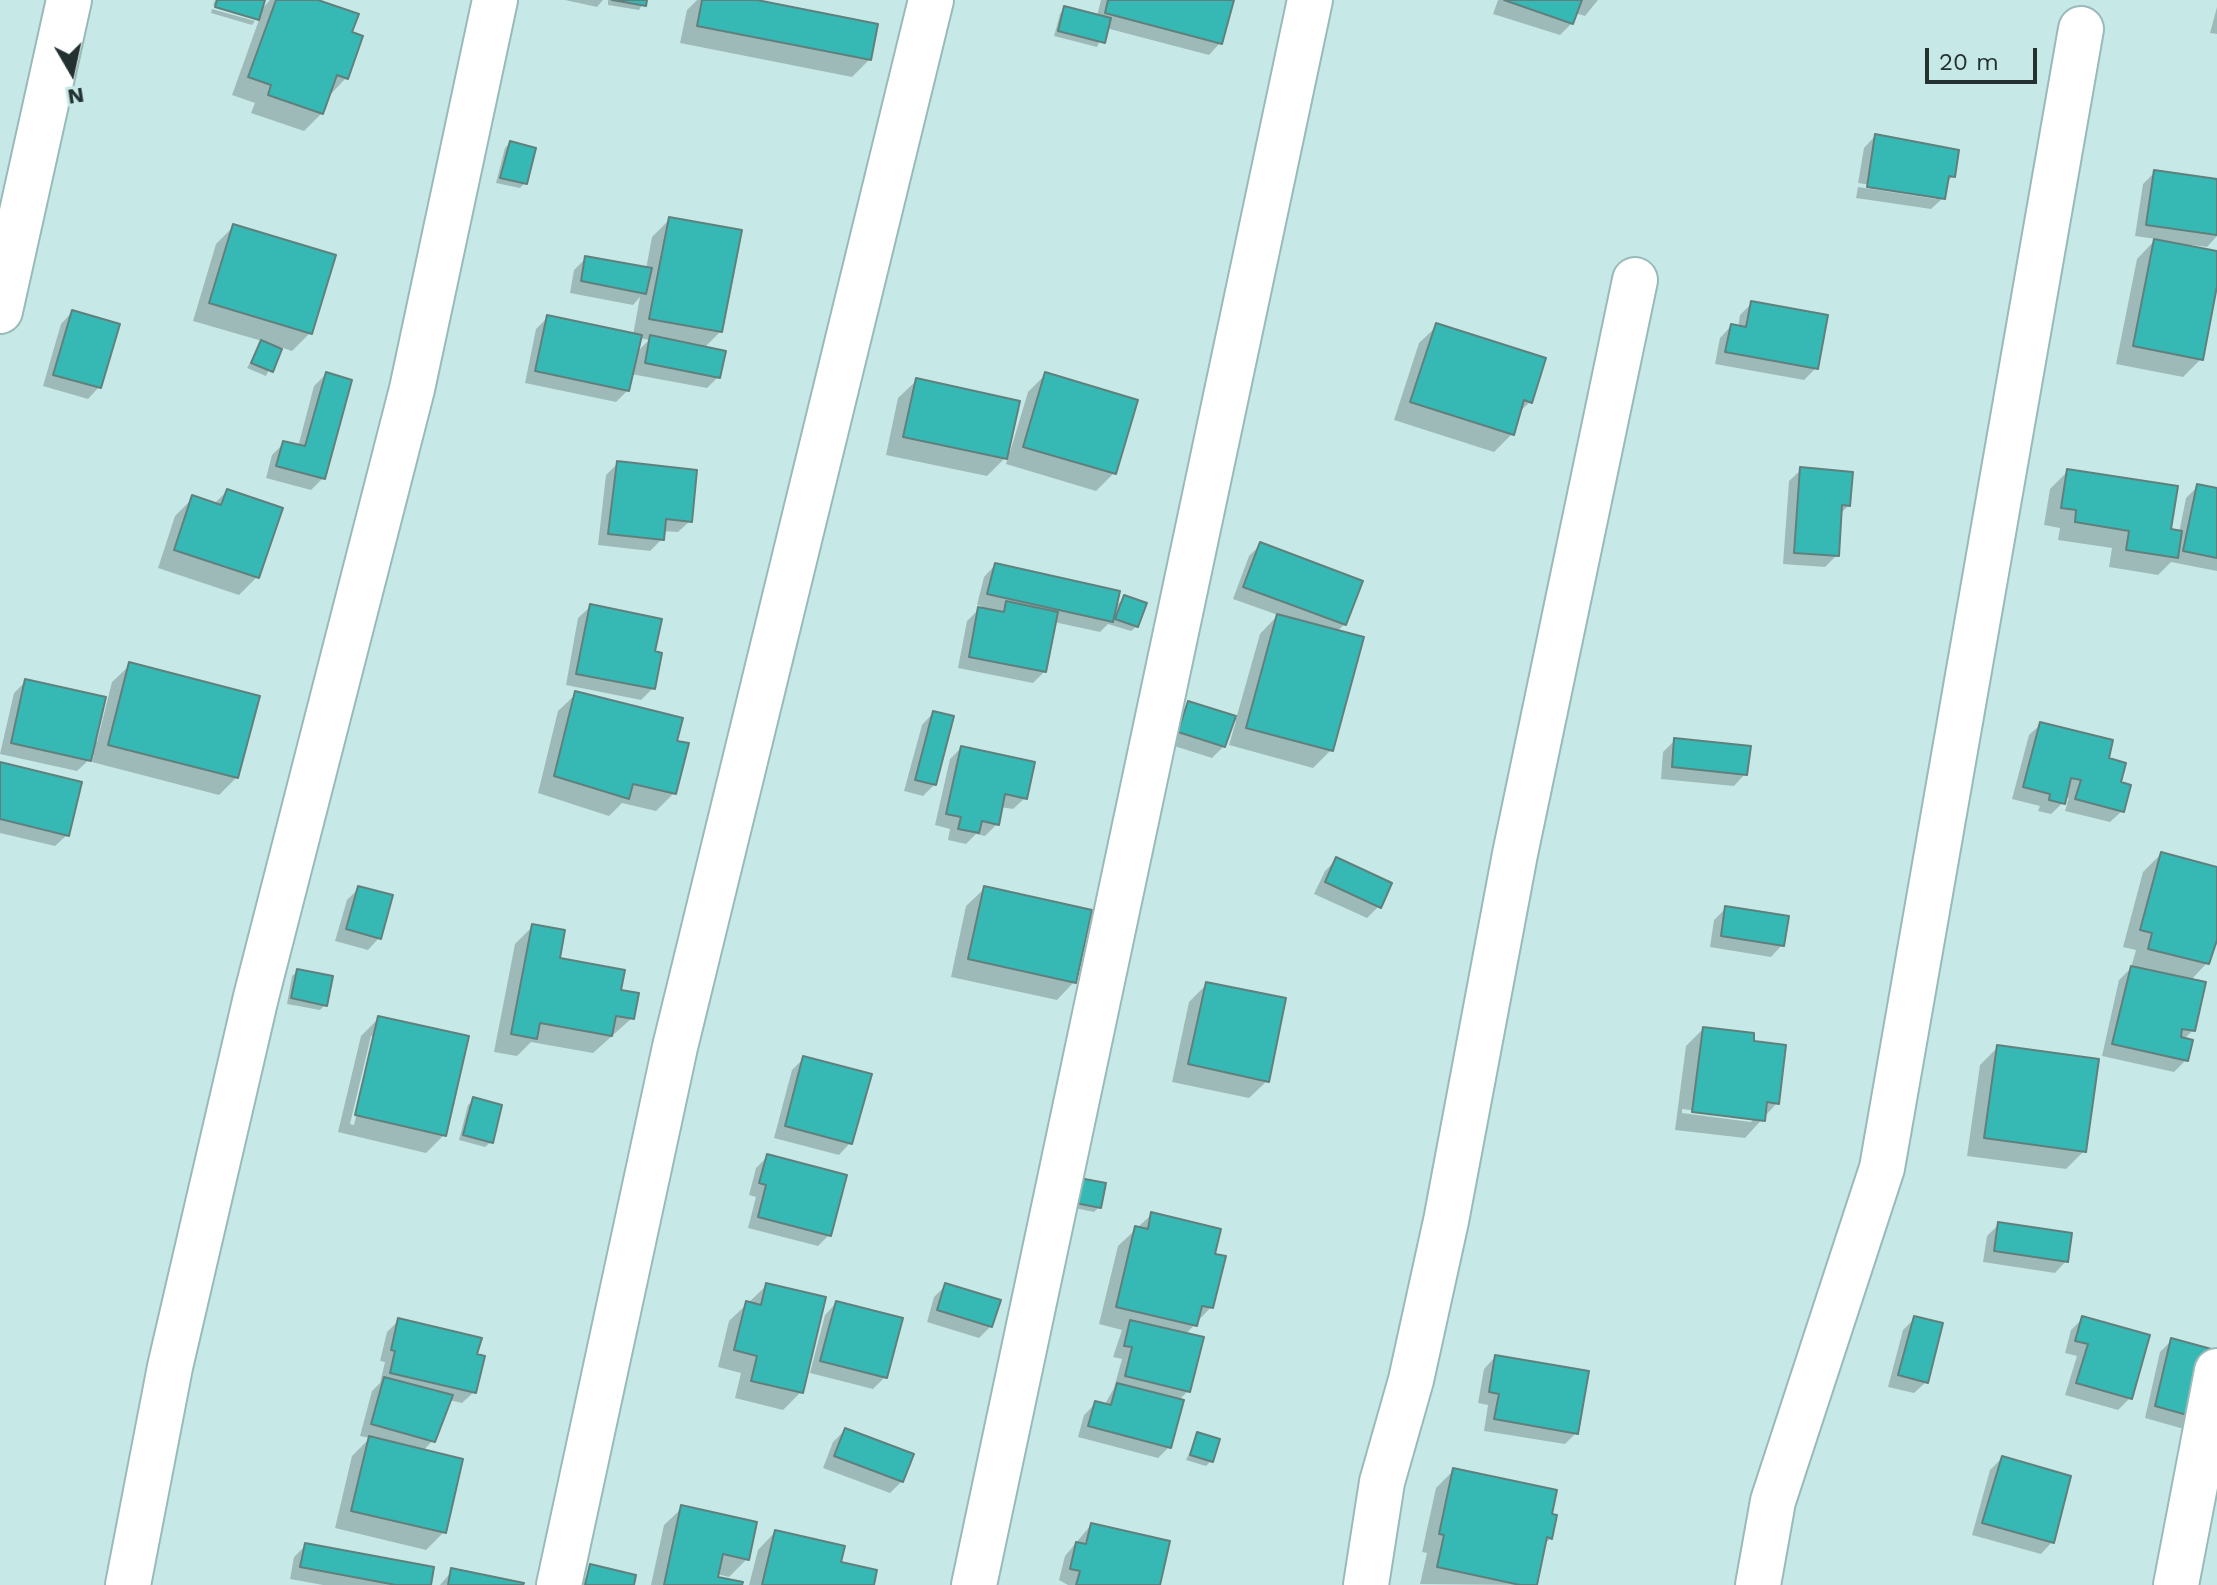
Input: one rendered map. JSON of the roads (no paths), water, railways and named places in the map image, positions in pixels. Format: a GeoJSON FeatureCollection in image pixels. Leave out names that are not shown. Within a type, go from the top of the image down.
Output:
{"type":"FeatureCollection","features":[{"type":"Feature","properties":{"kind":"street"},"geometry":{"type":"LineString","coordinates":[[0,311],[69,0]]}},
{"type":"Feature","properties":{"kind":"street"},"geometry":{"type":"LineString","coordinates":[[128,1585],[170,1367],[241,1059],[412,389],[495,0]]}},
{"type":"Feature","properties":{"kind":"street"},"geometry":{"type":"LineString","coordinates":[[559,1585],[675,1047],[931,0]]}},
{"type":"Feature","properties":{"kind":"street"},"geometry":{"type":"LineString","coordinates":[[974,1585],[1310,0]]}},
{"type":"Feature","properties":{"kind":"street"},"geometry":{"type":"LineString","coordinates":[[1758,1585],[1773,1501],[1882,1168],[2081,29]]}},
{"type":"Feature","properties":{"kind":"street"},"geometry":{"type":"LineString","coordinates":[[1366,1585],[1382,1482],[1411,1380],[1446,1221],[1515,854],[1635,280]]}},
{"type":"Feature","properties":{"kind":"street"},"geometry":{"type":"LineString","coordinates":[[2176,1585],[2217,1371]]}}]}
